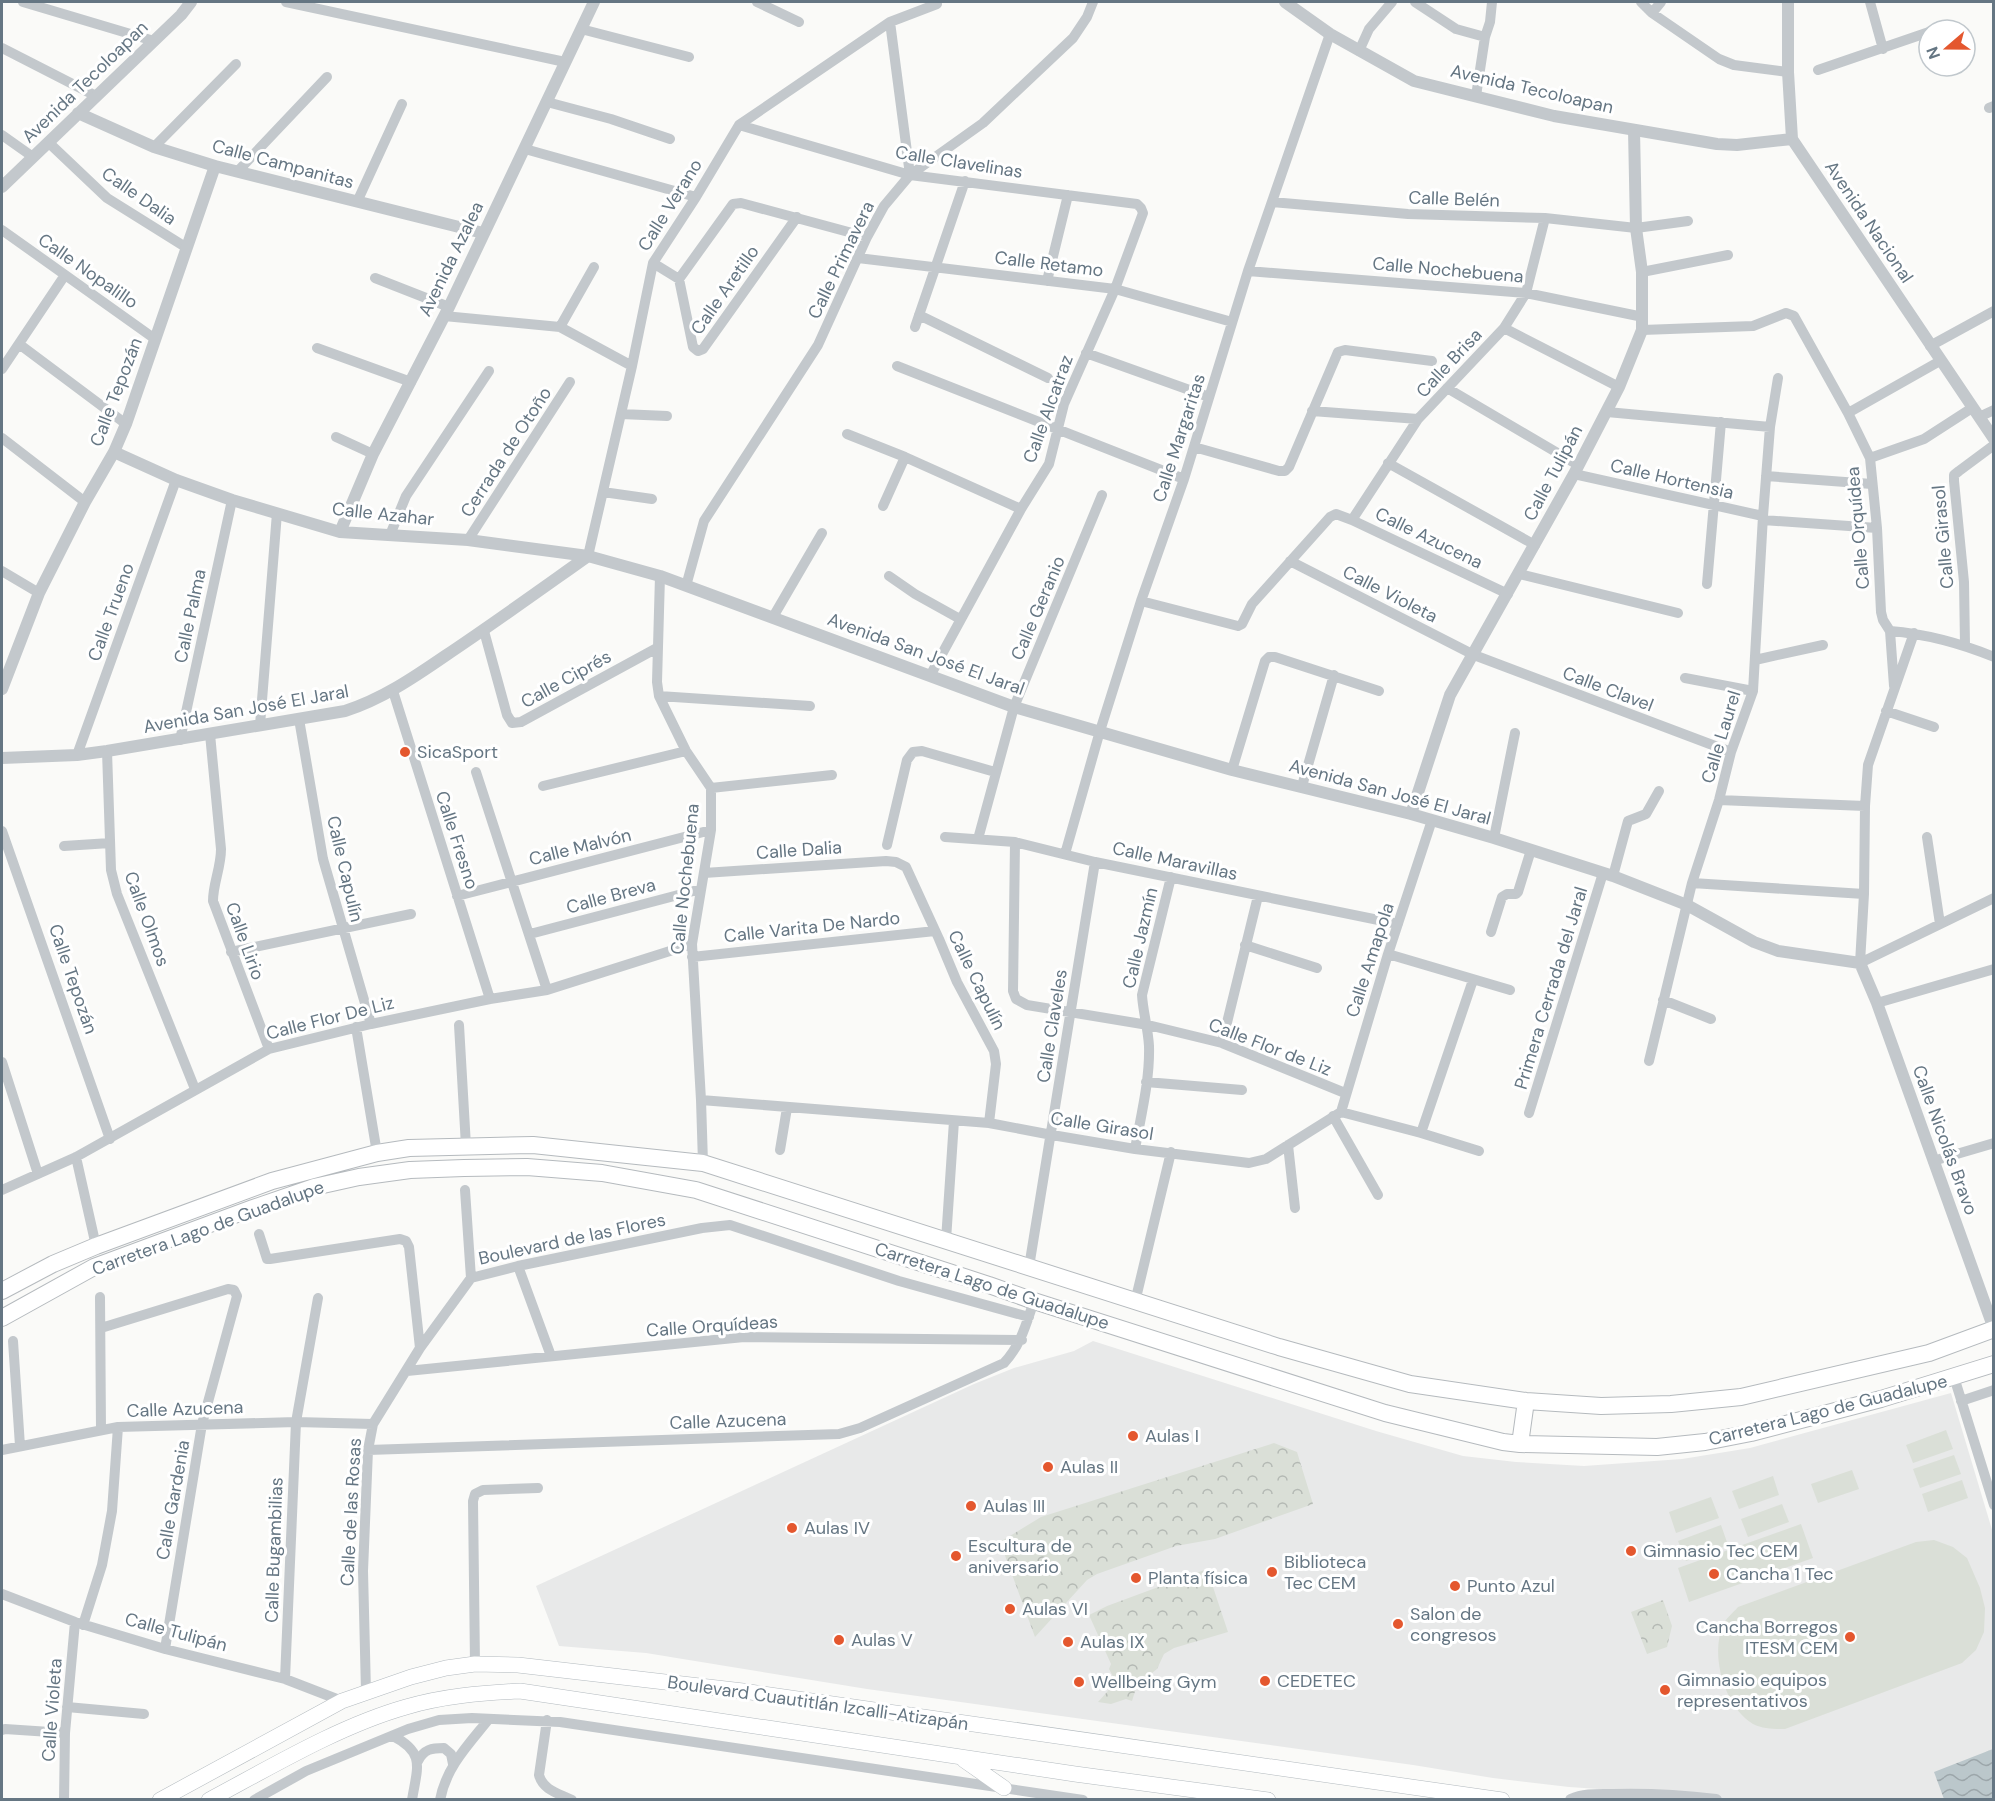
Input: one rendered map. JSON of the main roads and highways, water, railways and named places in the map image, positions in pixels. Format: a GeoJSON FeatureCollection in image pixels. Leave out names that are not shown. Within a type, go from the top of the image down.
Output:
{"type":"FeatureCollection","features":[{"type":"Feature","properties":{"kind":"main road","name":"Carretera Lago de Guadalupe"},"geometry":{"type":"LineString","coordinates":[[2,1291],[53,1264],[96,1246],[272,1181],[376,1152],[409,1148],[533,1145],[703,1163],[1280,1347],[1410,1384],[1526,1401],[1601,1406],[1671,1404],[1741,1396],[1929,1353],[1994,1329]]}},
{"type":"Feature","properties":{"kind":"main road","name":"Carretera Lago de Guadalupe"},"geometry":{"type":"LineString","coordinates":[[2,1318],[94,1267],[314,1187],[359,1177],[420,1170],[527,1167],[602,1173],[696,1190],[989,1285],[1031,1309],[1385,1413],[1487,1440],[1520,1444],[1657,1447],[1705,1442],[1751,1433],[1881,1399],[1994,1364]]}},
{"type":"Feature","properties":{"kind":"main road"},"geometry":{"type":"LineString","coordinates":[[989,1285],[996,1257]]}},
{"type":"Feature","properties":{"kind":"main road"},"geometry":{"type":"LineString","coordinates":[[1520,1444],[1526,1401]]}},
{"type":"Feature","properties":{"kind":"main road","name":"Boulevard Cuautitlán Izcalli-Atizapán"},"geometry":{"type":"LineString","coordinates":[[160,1800],[342,1701],[411,1677],[446,1668],[475,1664],[518,1665],[743,1691],[1502,1800]]}},
{"type":"Feature","properties":{"kind":"main road","name":"Boulevard Cuautitlán Izcalli-Atizapán"},"geometry":{"type":"LineString","coordinates":[[209,1800],[304,1749],[352,1727],[405,1707],[467,1694],[520,1691],[1268,1800]]}},
{"type":"Feature","properties":{"kind":"main road"},"geometry":{"type":"LineString","coordinates":[[959,1756],[1005,1788]]}},
{"type":"Feature","properties":{"kind":"water"},"geometry":{"type":"Polygon","coordinates":[[[1993,1749],[1993,1799],[1944,1799],[1934,1772],[1993,1749]]]}},
{"type":"Feature","properties":{"kind":"place","name":"SicaSport"},"geometry":{"type":"Point","coordinates":[405,752]}},
{"type":"Feature","properties":{"kind":"place","name":"Aulas I"},"geometry":{"type":"Point","coordinates":[1133,1436]}},
{"type":"Feature","properties":{"kind":"place","name":"Aulas II"},"geometry":{"type":"Point","coordinates":[1048,1467]}},
{"type":"Feature","properties":{"kind":"place","name":"Aulas III"},"geometry":{"type":"Point","coordinates":[971,1506]}},
{"type":"Feature","properties":{"kind":"place","name":"Aulas IV"},"geometry":{"type":"Point","coordinates":[792,1528]}},
{"type":"Feature","properties":{"kind":"place","name":"Gimnasio Tec CEM"},"geometry":{"type":"Point","coordinates":[1631,1551]}},
{"type":"Feature","properties":{"kind":"place","name":"Escultura de aniversario"},"geometry":{"type":"Point","coordinates":[956,1556]}},
{"type":"Feature","properties":{"kind":"place","name":"Biblioteca Tec CEM"},"geometry":{"type":"Point","coordinates":[1272,1572]}},
{"type":"Feature","properties":{"kind":"place","name":"Cancha 1 Tec"},"geometry":{"type":"Point","coordinates":[1714,1574]}},
{"type":"Feature","properties":{"kind":"place","name":"Planta física"},"geometry":{"type":"Point","coordinates":[1136,1578]}},
{"type":"Feature","properties":{"kind":"place","name":"Punto Azul"},"geometry":{"type":"Point","coordinates":[1455,1586]}},
{"type":"Feature","properties":{"kind":"place","name":"Aulas VI"},"geometry":{"type":"Point","coordinates":[1010,1609]}},
{"type":"Feature","properties":{"kind":"place","name":"Salon de congresos"},"geometry":{"type":"Point","coordinates":[1398,1624]}},
{"type":"Feature","properties":{"kind":"place","name":"Cancha Borregos ITESM CEM"},"geometry":{"type":"Point","coordinates":[1850,1637]}},
{"type":"Feature","properties":{"kind":"place","name":"Aulas V"},"geometry":{"type":"Point","coordinates":[839,1640]}},
{"type":"Feature","properties":{"kind":"place","name":"Aulas IX"},"geometry":{"type":"Point","coordinates":[1068,1642]}},
{"type":"Feature","properties":{"kind":"place","name":"CEDETEC"},"geometry":{"type":"Point","coordinates":[1265,1681]}},
{"type":"Feature","properties":{"kind":"place","name":"Wellbeing Gym"},"geometry":{"type":"Point","coordinates":[1079,1682]}},
{"type":"Feature","properties":{"kind":"place","name":"Gimnasio equipos representativos"},"geometry":{"type":"Point","coordinates":[1665,1690]}}]}
